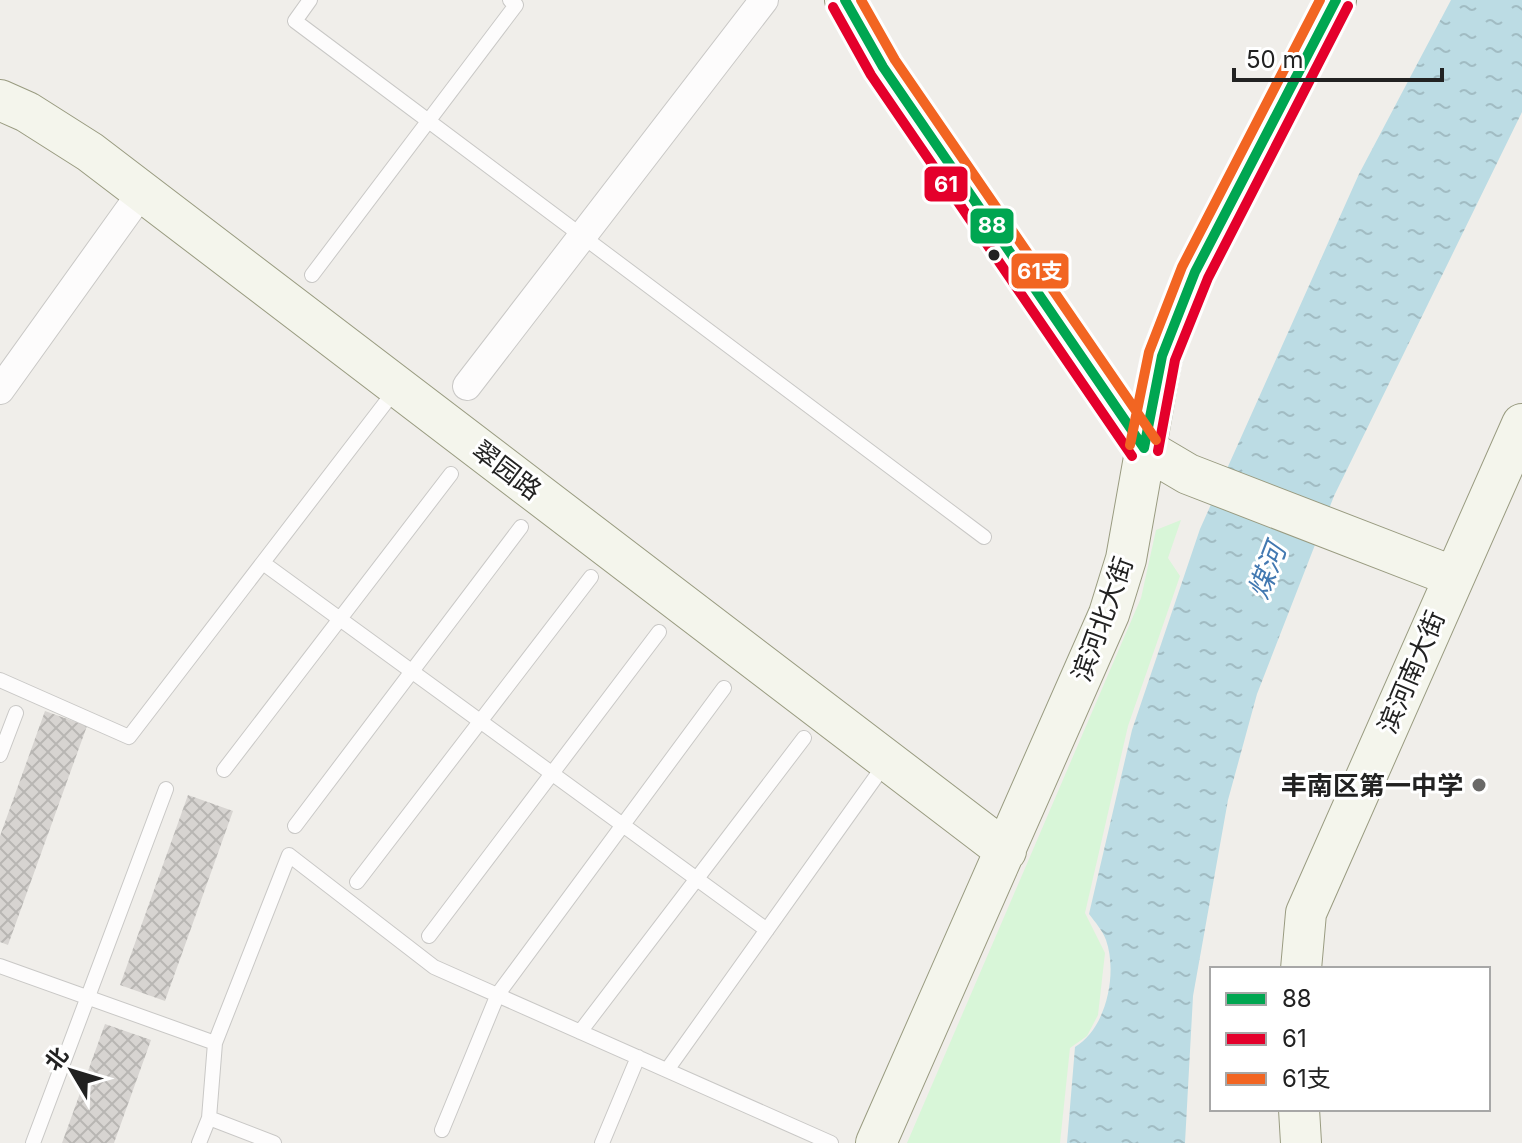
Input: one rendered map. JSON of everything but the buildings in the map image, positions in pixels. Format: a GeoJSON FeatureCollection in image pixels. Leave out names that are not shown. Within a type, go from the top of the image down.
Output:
{"type":"FeatureCollection","features":[{"type":"Feature","properties":{"kind":"street"},"geometry":{"type":"LineString","coordinates":[[467,386],[764,0]]}},
{"type":"Feature","properties":{"kind":"street"},"geometry":{"type":"LineString","coordinates":[[845,0],[883,67],[1144,448],[1188,474],[1452,576]]}},
{"type":"Feature","properties":{"kind":"street","name":"滨河北大街"},"geometry":{"type":"LineString","coordinates":[[876,1143],[1109,614],[1126,559],[1162,356],[1195,272],[1336,0]]}},
{"type":"Feature","properties":{"kind":"street","name":"翠园路"},"geometry":{"type":"LineString","coordinates":[[0,100],[64,134],[142,192],[1006,851]]}},
{"type":"Feature","properties":{"kind":"street"},"geometry":{"type":"LineString","coordinates":[[0,390],[142,192]]}},
{"type":"Feature","properties":{"kind":"street","name":"滨河南大街"},"geometry":{"type":"LineString","coordinates":[[1301,967],[1306,913],[1452,576],[1522,424]]}},
{"type":"Feature","properties":{"kind":"street"},"geometry":{"type":"LineString","coordinates":[[1299,1111],[1301,1143]]}},
{"type":"Feature","properties":{"kind":"lane"},"geometry":{"type":"LineString","coordinates":[[310,0],[295,21],[984,537]]}},
{"type":"Feature","properties":{"kind":"lane"},"geometry":{"type":"LineString","coordinates":[[312,275],[516,5],[510,0]]}},
{"type":"Feature","properties":{"kind":"lane"},"geometry":{"type":"LineString","coordinates":[[0,680],[129,737],[398,387]]}},
{"type":"Feature","properties":{"kind":"lane"},"geometry":{"type":"LineString","coordinates":[[224,770],[451,474]]}},
{"type":"Feature","properties":{"kind":"lane"},"geometry":{"type":"LineString","coordinates":[[295,826],[521,527]]}},
{"type":"Feature","properties":{"kind":"lane"},"geometry":{"type":"LineString","coordinates":[[263,563],[767,930]]}},
{"type":"Feature","properties":{"kind":"lane"},"geometry":{"type":"LineString","coordinates":[[357,882],[591,577]]}},
{"type":"Feature","properties":{"kind":"lane"},"geometry":{"type":"LineString","coordinates":[[429,936],[659,632]]}},
{"type":"Feature","properties":{"kind":"lane"},"geometry":{"type":"LineString","coordinates":[[442,1130],[498,994],[724,688]]}},
{"type":"Feature","properties":{"kind":"lane"},"geometry":{"type":"LineString","coordinates":[[0,755],[16,713]]}},
{"type":"Feature","properties":{"kind":"lane"},"geometry":{"type":"LineString","coordinates":[[580,1032],[804,738]]}},
{"type":"Feature","properties":{"kind":"lane"},"geometry":{"type":"LineString","coordinates":[[667,1070],[887,760]]}},
{"type":"Feature","properties":{"kind":"lane"},"geometry":{"type":"LineString","coordinates":[[33,1143],[166,789]]}},
{"type":"Feature","properties":{"kind":"lane"},"geometry":{"type":"LineString","coordinates":[[199,1143],[209,1118],[215,1043],[289,855],[434,967],[831,1143]]}},
{"type":"Feature","properties":{"kind":"lane"},"geometry":{"type":"LineString","coordinates":[[0,966],[215,1043]]}},
{"type":"Feature","properties":{"kind":"lane"},"geometry":{"type":"LineString","coordinates":[[602,1143],[638,1057]]}},
{"type":"Feature","properties":{"kind":"lane"},"geometry":{"type":"LineString","coordinates":[[209,1118],[274,1143]]}},
{"type":"Feature","properties":{"kind":"green space"},"geometry":{"type":"Polygon","coordinates":[[[1181,520],[1168,558],[1180,576],[1128,726],[1085,913],[1105,953],[1098,1015],[1087,1036],[1070,1048],[1060,1143],[907,1143],[1141,598],[1156,530],[1181,520]]]}},
{"type":"Feature","properties":{"kind":"water","name":"煤河"},"geometry":{"type":"Polygon","coordinates":[[[1451,0],[1522,0],[1522,112],[1334,496],[1257,694],[1228,800],[1193,996],[1185,1143],[1067,1143],[1075,1047],[1095,1027],[1107,1000],[1110,984],[1106,940],[1089,914],[1132,730],[1200,529],[1359,174],[1451,0]]]}},
{"type":"Feature","properties":{"kind":"transit line","name":"88"},"geometry":{"type":"LineString","coordinates":[[845,0],[883,67],[1144,448]]}},
{"type":"Feature","properties":{"kind":"transit line","name":"61支"},"geometry":{"type":"LineString","coordinates":[[861,0],[895,60],[1156,440]]}},
{"type":"Feature","properties":{"kind":"transit line","name":"61支"},"geometry":{"type":"LineString","coordinates":[[1130,445],[1149,352],[1182,267],[1320,0]]}},
{"type":"Feature","properties":{"kind":"transit line","name":"88"},"geometry":{"type":"LineString","coordinates":[[1144,448],[1162,356],[1195,272],[1336,0]]}},
{"type":"Feature","properties":{"kind":"transit line","name":"61"},"geometry":{"type":"LineString","coordinates":[[1158,451],[1175,360],[1208,278],[1348,6]]}},
{"type":"Feature","properties":{"kind":"transit line","name":"61"},"geometry":{"type":"LineString","coordinates":[[833,7],[871,75],[1132,456]]}},
{"type":"Feature","properties":{"kind":"place","name":"丰南区第一中学"},"geometry":{"type":"Point","coordinates":[1479,785]}}]}
